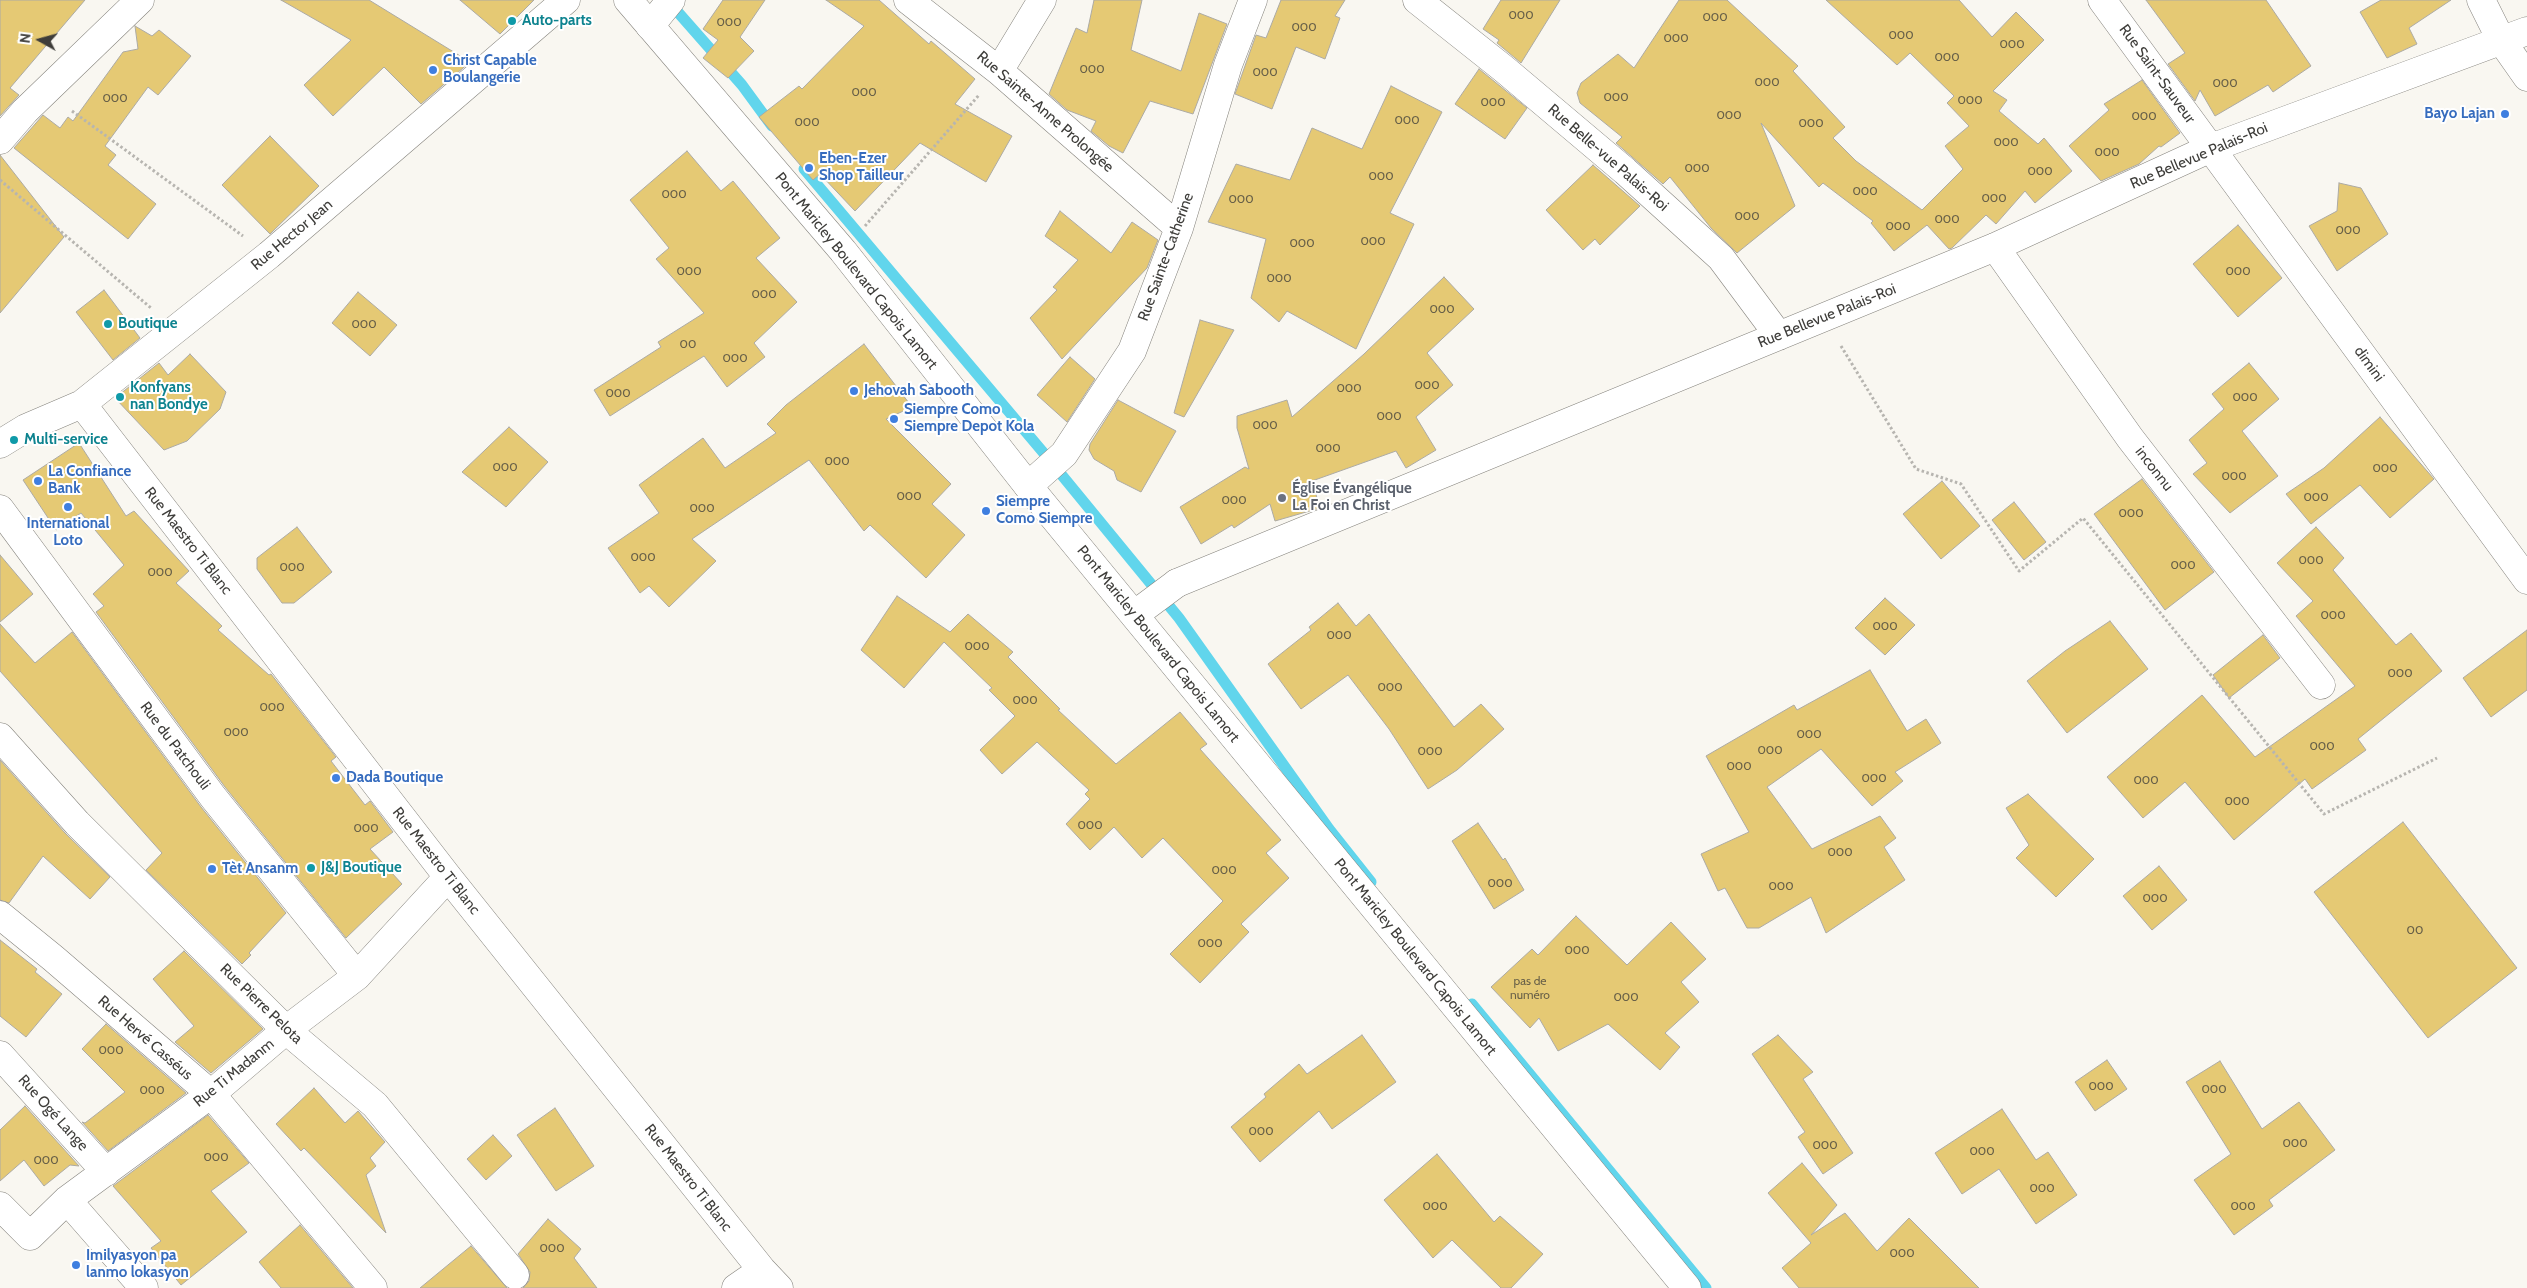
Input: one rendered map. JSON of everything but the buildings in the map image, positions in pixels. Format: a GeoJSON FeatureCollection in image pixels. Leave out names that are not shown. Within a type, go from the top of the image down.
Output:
{"type":"FeatureCollection","features":[{"type":"Feature","properties":{"kind":"street"},"geometry":{"type":"LineString","coordinates":[[0,140],[46,91],[140,0]]}},
{"type":"Feature","properties":{"kind":"street","name":"Rue Hector Jean"},"geometry":{"type":"LineString","coordinates":[[0,444],[26,428],[82,404],[270,255],[566,0]]}},
{"type":"Feature","properties":{"kind":"street","name":"Pont Maricley Boulevard Capois Lamort"},"geometry":{"type":"LineString","coordinates":[[628,0],[661,13],[843,251],[1046,470],[1140,610],[1687,1288]]}},
{"type":"Feature","properties":{"kind":"street","name":"Rue Sainte-Anne Prolongée"},"geometry":{"type":"LineString","coordinates":[[908,0],[999,71],[1179,228]]}},
{"type":"Feature","properties":{"kind":"street"},"geometry":{"type":"LineString","coordinates":[[999,71],[1042,0]]}},
{"type":"Feature","properties":{"kind":"street","name":"Rue Sainte-Catherine"},"geometry":{"type":"LineString","coordinates":[[1046,470],[1132,351],[1179,228],[1228,65],[1253,0]]}},
{"type":"Feature","properties":{"kind":"street","name":"Rue Belle-vue Palais-Roi"},"geometry":{"type":"LineString","coordinates":[[1417,0],[1504,69],[1625,171],[1721,258],[1779,336]]}},
{"type":"Feature","properties":{"kind":"street","name":"Rue Saint-Sauveur"},"geometry":{"type":"LineString","coordinates":[[2102,0],[2211,148]]}},
{"type":"Feature","properties":{"kind":"street"},"geometry":{"type":"LineString","coordinates":[[2481,0],[2501,40],[2527,78]]}},
{"type":"Feature","properties":{"kind":"street","name":"Rue Bellevue Palais-Roi"},"geometry":{"type":"LineString","coordinates":[[1140,610],[1177,583],[1995,247],[2211,148],[2527,31]]}},
{"type":"Feature","properties":{"kind":"street","name":"dimini"},"geometry":{"type":"LineString","coordinates":[[2211,148],[2527,580]]}},
{"type":"Feature","properties":{"kind":"street","name":"inconnu"},"geometry":{"type":"LineString","coordinates":[[1995,247],[2130,438],[2321,685]]}},
{"type":"Feature","properties":{"kind":"street","name":"Rue Maestro Ti Blanc"},"geometry":{"type":"LineString","coordinates":[[82,404],[448,877],[770,1279]]}},
{"type":"Feature","properties":{"kind":"street","name":"Rue du Patchouli"},"geometry":{"type":"LineString","coordinates":[[0,509],[213,797],[357,976]]}},
{"type":"Feature","properties":{"kind":"street","name":"Rue Pierre Pelota"},"geometry":{"type":"LineString","coordinates":[[0,737],[77,823],[286,1030],[375,1105],[515,1275]]}},
{"type":"Feature","properties":{"kind":"street","name":"Rue Ti Madanm"},"geometry":{"type":"LineString","coordinates":[[0,1206],[30,1236],[67,1200],[211,1094],[286,1030],[357,976],[448,877]]}},
{"type":"Feature","properties":{"kind":"street","name":"Rue Hervé Casséus"},"geometry":{"type":"LineString","coordinates":[[0,916],[53,958],[211,1094],[373,1288]]}},
{"type":"Feature","properties":{"kind":"street","name":"Rue Ogé Lange"},"geometry":{"type":"LineString","coordinates":[[0,1055],[106,1172]]}},
{"type":"Feature","properties":{"kind":"street"},"geometry":{"type":"LineString","coordinates":[[67,1200],[144,1288]]}},
{"type":"Feature","properties":{"kind":"street"},"geometry":{"type":"LineString","coordinates":[[736,1288],[770,1279]]}},
{"type":"Feature","properties":{"kind":"path"},"geometry":{"type":"LineString","coordinates":[[862,229],[999,71]]}},
{"type":"Feature","properties":{"kind":"path"},"geometry":{"type":"LineString","coordinates":[[46,91],[270,255]]}},
{"type":"Feature","properties":{"kind":"path"},"geometry":{"type":"LineString","coordinates":[[0,180],[177,329]]}},
{"type":"Feature","properties":{"kind":"path"},"geometry":{"type":"LineString","coordinates":[[1824,318],[1916,469],[1962,484],[2019,571],[2083,518],[2324,814],[2437,758]]}},
{"type":"Feature","properties":{"kind":"waterway"},"geometry":{"type":"LineString","coordinates":[[669,2],[742,85],[772,126]]}},
{"type":"Feature","properties":{"kind":"waterway"},"geometry":{"type":"LineString","coordinates":[[804,169],[1042,451],[1179,618],[1329,829],[1371,882]]}},
{"type":"Feature","properties":{"kind":"waterway"},"geometry":{"type":"LineString","coordinates":[[1472,1004],[1706,1288]]}},
{"type":"Feature","properties":{"kind":"place","name":"Auto-parts"},"geometry":{"type":"Point","coordinates":[512,21]}},
{"type":"Feature","properties":{"kind":"place","name":"Christ Capable Boulangerie"},"geometry":{"type":"Point","coordinates":[433,70]}},
{"type":"Feature","properties":{"kind":"place","name":"Bayo Lajan"},"geometry":{"type":"Point","coordinates":[2505,114]}},
{"type":"Feature","properties":{"kind":"place","name":"Eben-Ezer Shop Tailleur"},"geometry":{"type":"Point","coordinates":[809,168]}},
{"type":"Feature","properties":{"kind":"place","name":"Boutique"},"geometry":{"type":"Point","coordinates":[108,324]}},
{"type":"Feature","properties":{"kind":"place","name":"Jehovah Sabooth"},"geometry":{"type":"Point","coordinates":[854,391]}},
{"type":"Feature","properties":{"kind":"place","name":"Konfyans nan Bondye"},"geometry":{"type":"Point","coordinates":[120,397]}},
{"type":"Feature","properties":{"kind":"place","name":"Siempre Como Siempre Depot Kola"},"geometry":{"type":"Point","coordinates":[894,419]}},
{"type":"Feature","properties":{"kind":"place","name":"Multi-service"},"geometry":{"type":"Point","coordinates":[14,440]}},
{"type":"Feature","properties":{"kind":"place","name":"La Confiance Bank"},"geometry":{"type":"Point","coordinates":[38,481]}},
{"type":"Feature","properties":{"kind":"place","name":"Église Évangélique La Foi en Christ"},"geometry":{"type":"Point","coordinates":[1282,498]}},
{"type":"Feature","properties":{"kind":"place","name":"International Loto"},"geometry":{"type":"Point","coordinates":[68,507]}},
{"type":"Feature","properties":{"kind":"place","name":"Siempre Como Siempre"},"geometry":{"type":"Point","coordinates":[986,511]}},
{"type":"Feature","properties":{"kind":"place","name":"Dada Boutique"},"geometry":{"type":"Point","coordinates":[336,778]}},
{"type":"Feature","properties":{"kind":"place","name":"J&J Boutique"},"geometry":{"type":"Point","coordinates":[311,868]}},
{"type":"Feature","properties":{"kind":"place","name":"Tèt Ansanm"},"geometry":{"type":"Point","coordinates":[212,869]}},
{"type":"Feature","properties":{"kind":"place","name":"Imilyasyon pa lanmo lokasyon"},"geometry":{"type":"Point","coordinates":[76,1265]}}]}
